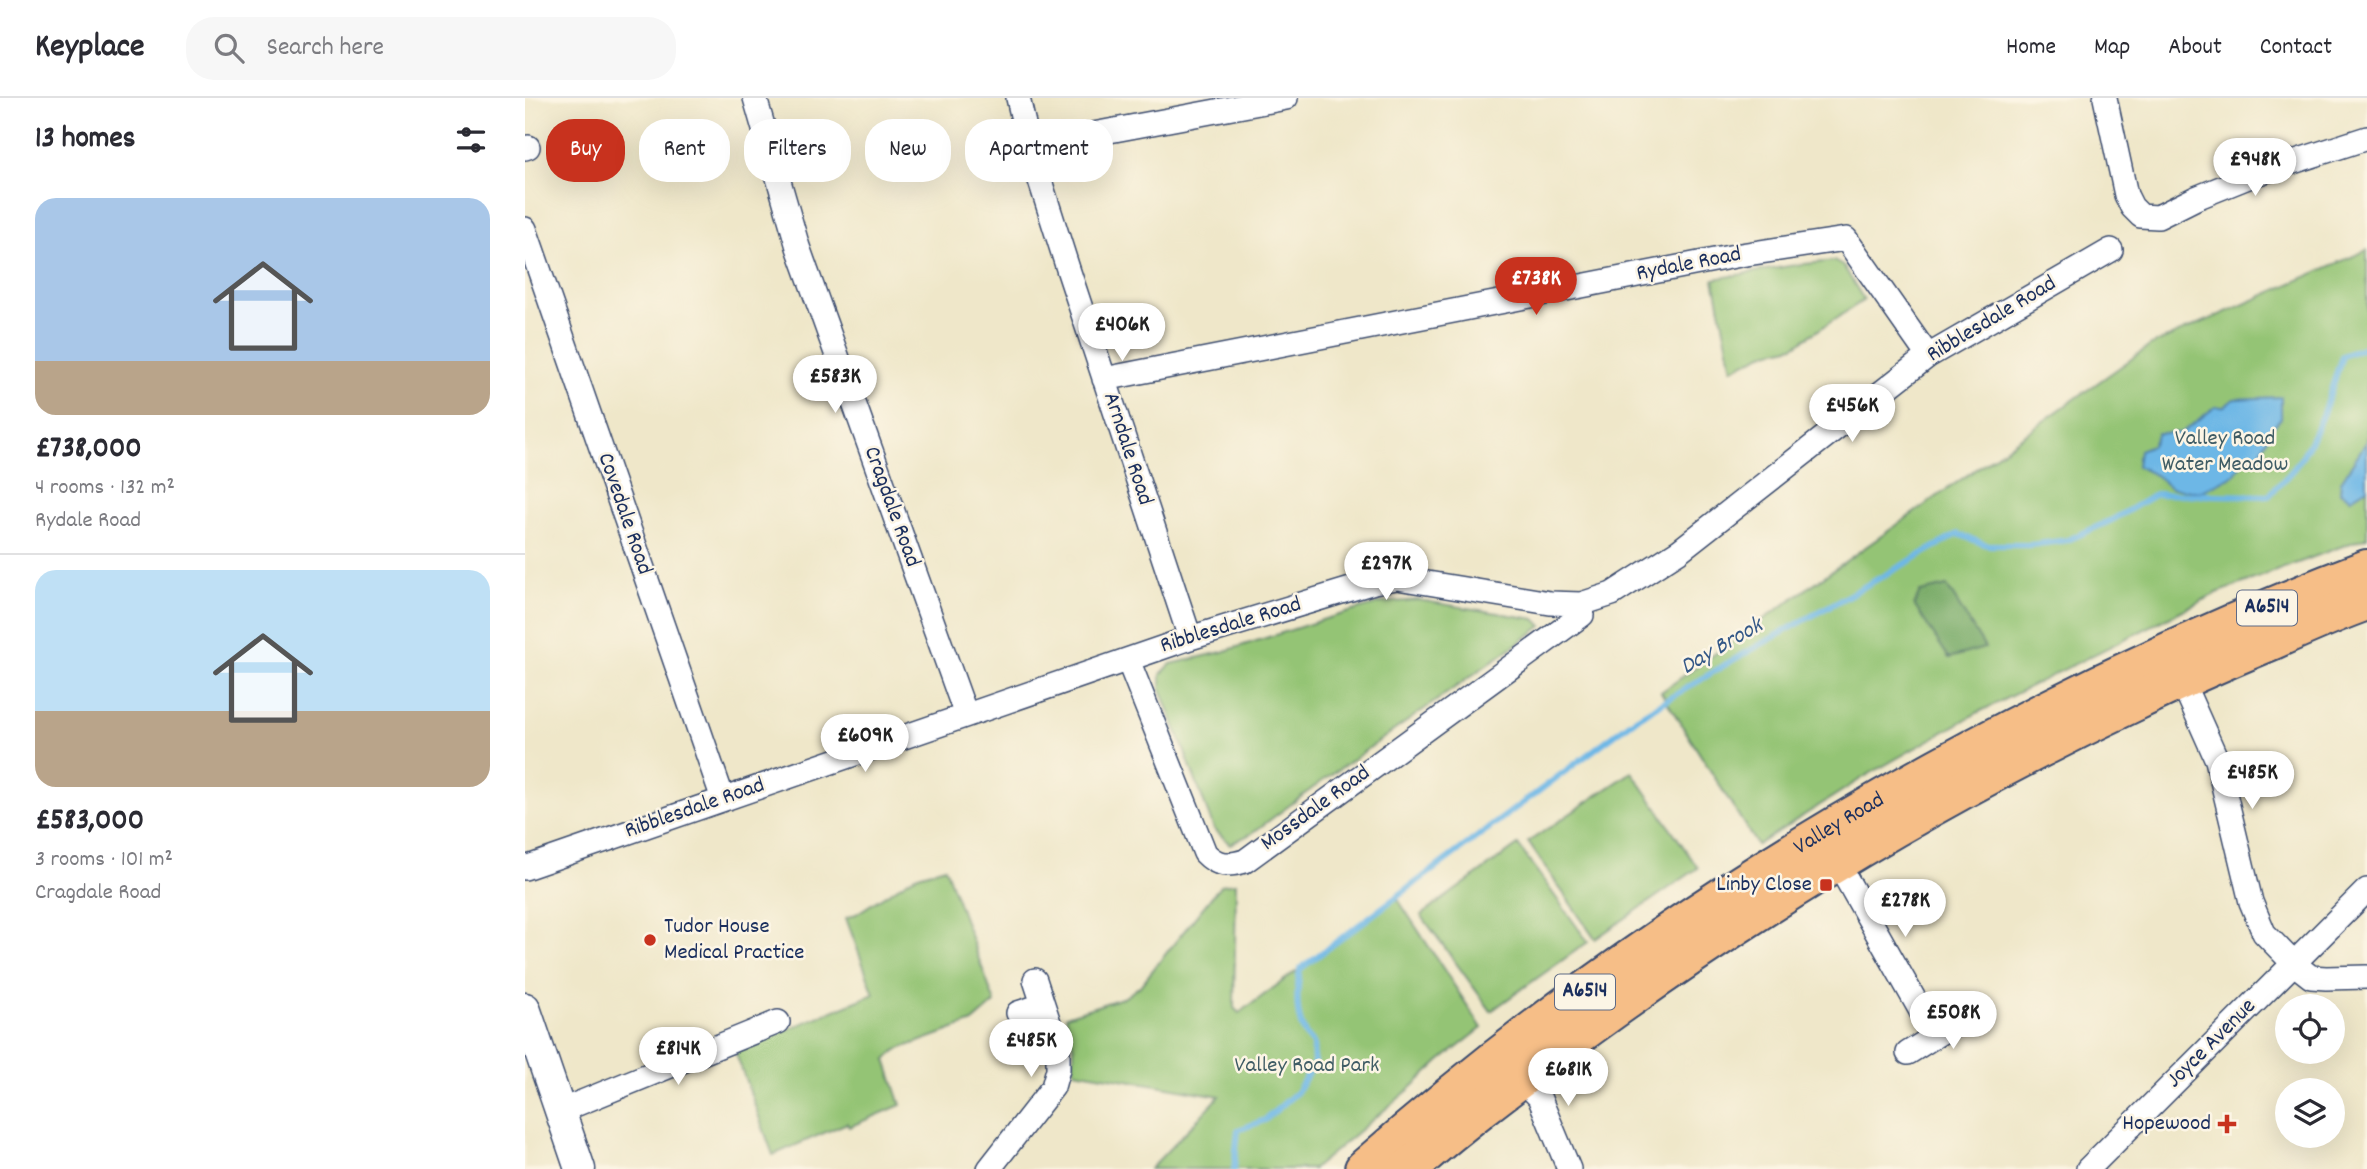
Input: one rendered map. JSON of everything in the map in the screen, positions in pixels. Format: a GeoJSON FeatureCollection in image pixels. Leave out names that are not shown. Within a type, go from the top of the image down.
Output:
{"type":"FeatureCollection","features":[{"type":"Feature","properties":{"kind":"highway","name":"Valley Road"},"geometry":{"type":"LineString","coordinates":[[2175,665],[2274,606],[2367,569]]}},
{"type":"Feature","properties":{"kind":"highway","name":"Valley Road"},"geometry":{"type":"LineString","coordinates":[[1408,1169],[1521,1078],[1714,938],[1829,848],[1998,736],[2084,692],[2175,665],[2367,601]]}},
{"type":"Feature","properties":{"kind":"highway","name":"Valley Road"},"geometry":{"type":"LineString","coordinates":[[1364,1169],[1486,1066],[1621,966],[1690,919],[1829,848]]}},
{"type":"Feature","properties":{"kind":"street","name":"Cragdale Road"},"geometry":{"type":"LineString","coordinates":[[755,98],[798,247],[966,715]]}},
{"type":"Feature","properties":{"kind":"street","name":"Arndale Road"},"geometry":{"type":"LineString","coordinates":[[1018,98],[1023,119]]}},
{"type":"Feature","properties":{"kind":"street"},"geometry":{"type":"LineString","coordinates":[[1113,130],[1286,98]]}},
{"type":"Feature","properties":{"kind":"street"},"geometry":{"type":"LineString","coordinates":[[2105,98],[2126,195],[2141,216],[2158,218],[2196,198],[2253,175],[2367,138]]}},
{"type":"Feature","properties":{"kind":"street","name":"Arndale Road"},"geometry":{"type":"LineString","coordinates":[[1041,182],[1190,638]]}},
{"type":"Feature","properties":{"kind":"street","name":"Covedale Road"},"geometry":{"type":"LineString","coordinates":[[525,229],[723,799]]}},
{"type":"Feature","properties":{"kind":"street","name":"Rydale Road"},"geometry":{"type":"LineString","coordinates":[[1104,379],[1739,256],[1846,239],[1928,356]]}},
{"type":"Feature","properties":{"kind":"street","name":"Ribblesdale Road"},"geometry":{"type":"LineString","coordinates":[[525,868],[1190,638],[1374,582],[1397,578],[1550,603],[1581,604],[1612,594],[1679,551],[1928,356],[2111,250]]}},
{"type":"Feature","properties":{"kind":"street","name":"Mossdale Road"},"geometry":{"type":"LineString","coordinates":[[1128,660],[1205,853],[1213,861],[1234,864],[1245,861],[1582,615],[1581,604]]}},
{"type":"Feature","properties":{"kind":"street"},"geometry":{"type":"LineString","coordinates":[[2175,665],[2217,760],[2251,902],[2264,933],[2311,977],[2367,977]]}},
{"type":"Feature","properties":{"kind":"street"},"geometry":{"type":"LineString","coordinates":[[1829,848],[1935,1036]]}},
{"type":"Feature","properties":{"kind":"street","name":"Joyce Avenue"},"geometry":{"type":"LineString","coordinates":[[2088,1169],[2367,890]]}},
{"type":"Feature","properties":{"kind":"street"},"geometry":{"type":"LineString","coordinates":[[989,1169],[1053,1087],[1058,1069],[1058,1050],[1035,980]]}},
{"type":"Feature","properties":{"kind":"street"},"geometry":{"type":"LineString","coordinates":[[1018,1013],[1043,1005]]}},
{"type":"Feature","properties":{"kind":"street"},"geometry":{"type":"LineString","coordinates":[[525,1008],[580,1169]]}},
{"type":"Feature","properties":{"kind":"street"},"geometry":{"type":"LineString","coordinates":[[1908,1053],[1975,1011]]}},
{"type":"Feature","properties":{"kind":"street"},"geometry":{"type":"LineString","coordinates":[[560,1111],[778,1022]]}},
{"type":"Feature","properties":{"kind":"street"},"geometry":{"type":"LineString","coordinates":[[1521,1078],[1539,1097],[1569,1169]]}},
{"type":"Feature","properties":{"kind":"green space","name":"Valley Road Water Meadow"},"geometry":{"type":"Polygon","coordinates":[[[2367,250],[2367,537],[2217,593],[1979,712],[1864,777],[1757,845],[1661,692],[2151,345],[2367,250]]]}},
{"type":"Feature","properties":{"kind":"green space"},"geometry":{"type":"Polygon","coordinates":[[[1834,261],[1844,267],[1864,300],[1794,346],[1767,352],[1732,369],[1714,279],[1834,261]]]}},
{"type":"Feature","properties":{"kind":"green space"},"geometry":{"type":"Polygon","coordinates":[[[1947,586],[1985,648],[1949,658],[1914,605],[1920,592],[1947,586]]]}},
{"type":"Feature","properties":{"kind":"green space"},"geometry":{"type":"Polygon","coordinates":[[[1418,600],[1535,619],[1542,626],[1251,834],[1230,844],[1214,829],[1161,689],[1161,674],[1171,664],[1222,652],[1325,619],[1381,603],[1418,600]]]}},
{"type":"Feature","properties":{"kind":"green space"},"geometry":{"type":"Polygon","coordinates":[[[1632,772],[1698,868],[1595,939],[1528,842],[1632,772]]]}},
{"type":"Feature","properties":{"kind":"green space"},"geometry":{"type":"Polygon","coordinates":[[[1518,845],[1588,942],[1491,1011],[1421,915],[1518,845]]]}},
{"type":"Feature","properties":{"kind":"green space"},"geometry":{"type":"Polygon","coordinates":[[[945,867],[995,1003],[973,1022],[896,1050],[886,1060],[901,1105],[849,1127],[847,1123],[773,1155],[735,1051],[874,994],[846,918],[915,876],[945,867]]]}},
{"type":"Feature","properties":{"kind":"green space","name":"Valley Road Park"},"geometry":{"type":"Polygon","coordinates":[[[1236,883],[1234,1008],[1239,1013],[1397,898],[1482,1028],[1313,1169],[1150,1169],[1220,1096],[1074,1071],[1074,1049],[1066,1016],[1125,997],[1140,986],[1221,885],[1236,883]]]}},
{"type":"Feature","properties":{"kind":"water"},"geometry":{"type":"Polygon","coordinates":[[[2281,397],[2281,418],[2272,428],[2261,452],[2242,463],[2234,475],[2200,492],[2171,488],[2155,475],[2137,466],[2139,450],[2152,445],[2158,433],[2181,433],[2215,407],[2224,407],[2234,399],[2281,397]]]}},
{"type":"Feature","properties":{"kind":"water"},"geometry":{"type":"Polygon","coordinates":[[[2367,441],[2367,488],[2351,498],[2340,492],[2341,481],[2367,441]]]}},
{"type":"Feature","properties":{"kind":"waterway","name":"Day Brook"},"geometry":{"type":"LineString","coordinates":[[1234,1169],[1238,1130],[1265,1120],[1297,1092],[1314,1063],[1313,1044],[1299,1019],[1300,969],[1634,720],[1733,660],[1958,534],[1987,545],[2030,545],[2068,540],[2112,520],[2156,494],[2269,496],[2295,467],[2310,442],[2342,356],[2367,346]]}},
{"type":"Feature","properties":{"kind":"place","name":"Linby Close"},"geometry":{"type":"Point","coordinates":[1826,885]}},
{"type":"Feature","properties":{"kind":"place","name":"Tudor House Medical Practice"},"geometry":{"type":"Point","coordinates":[650,940]}},
{"type":"Feature","properties":{"kind":"place","name":"Hopewood"},"geometry":{"type":"Point","coordinates":[2227,1124]}}]}
